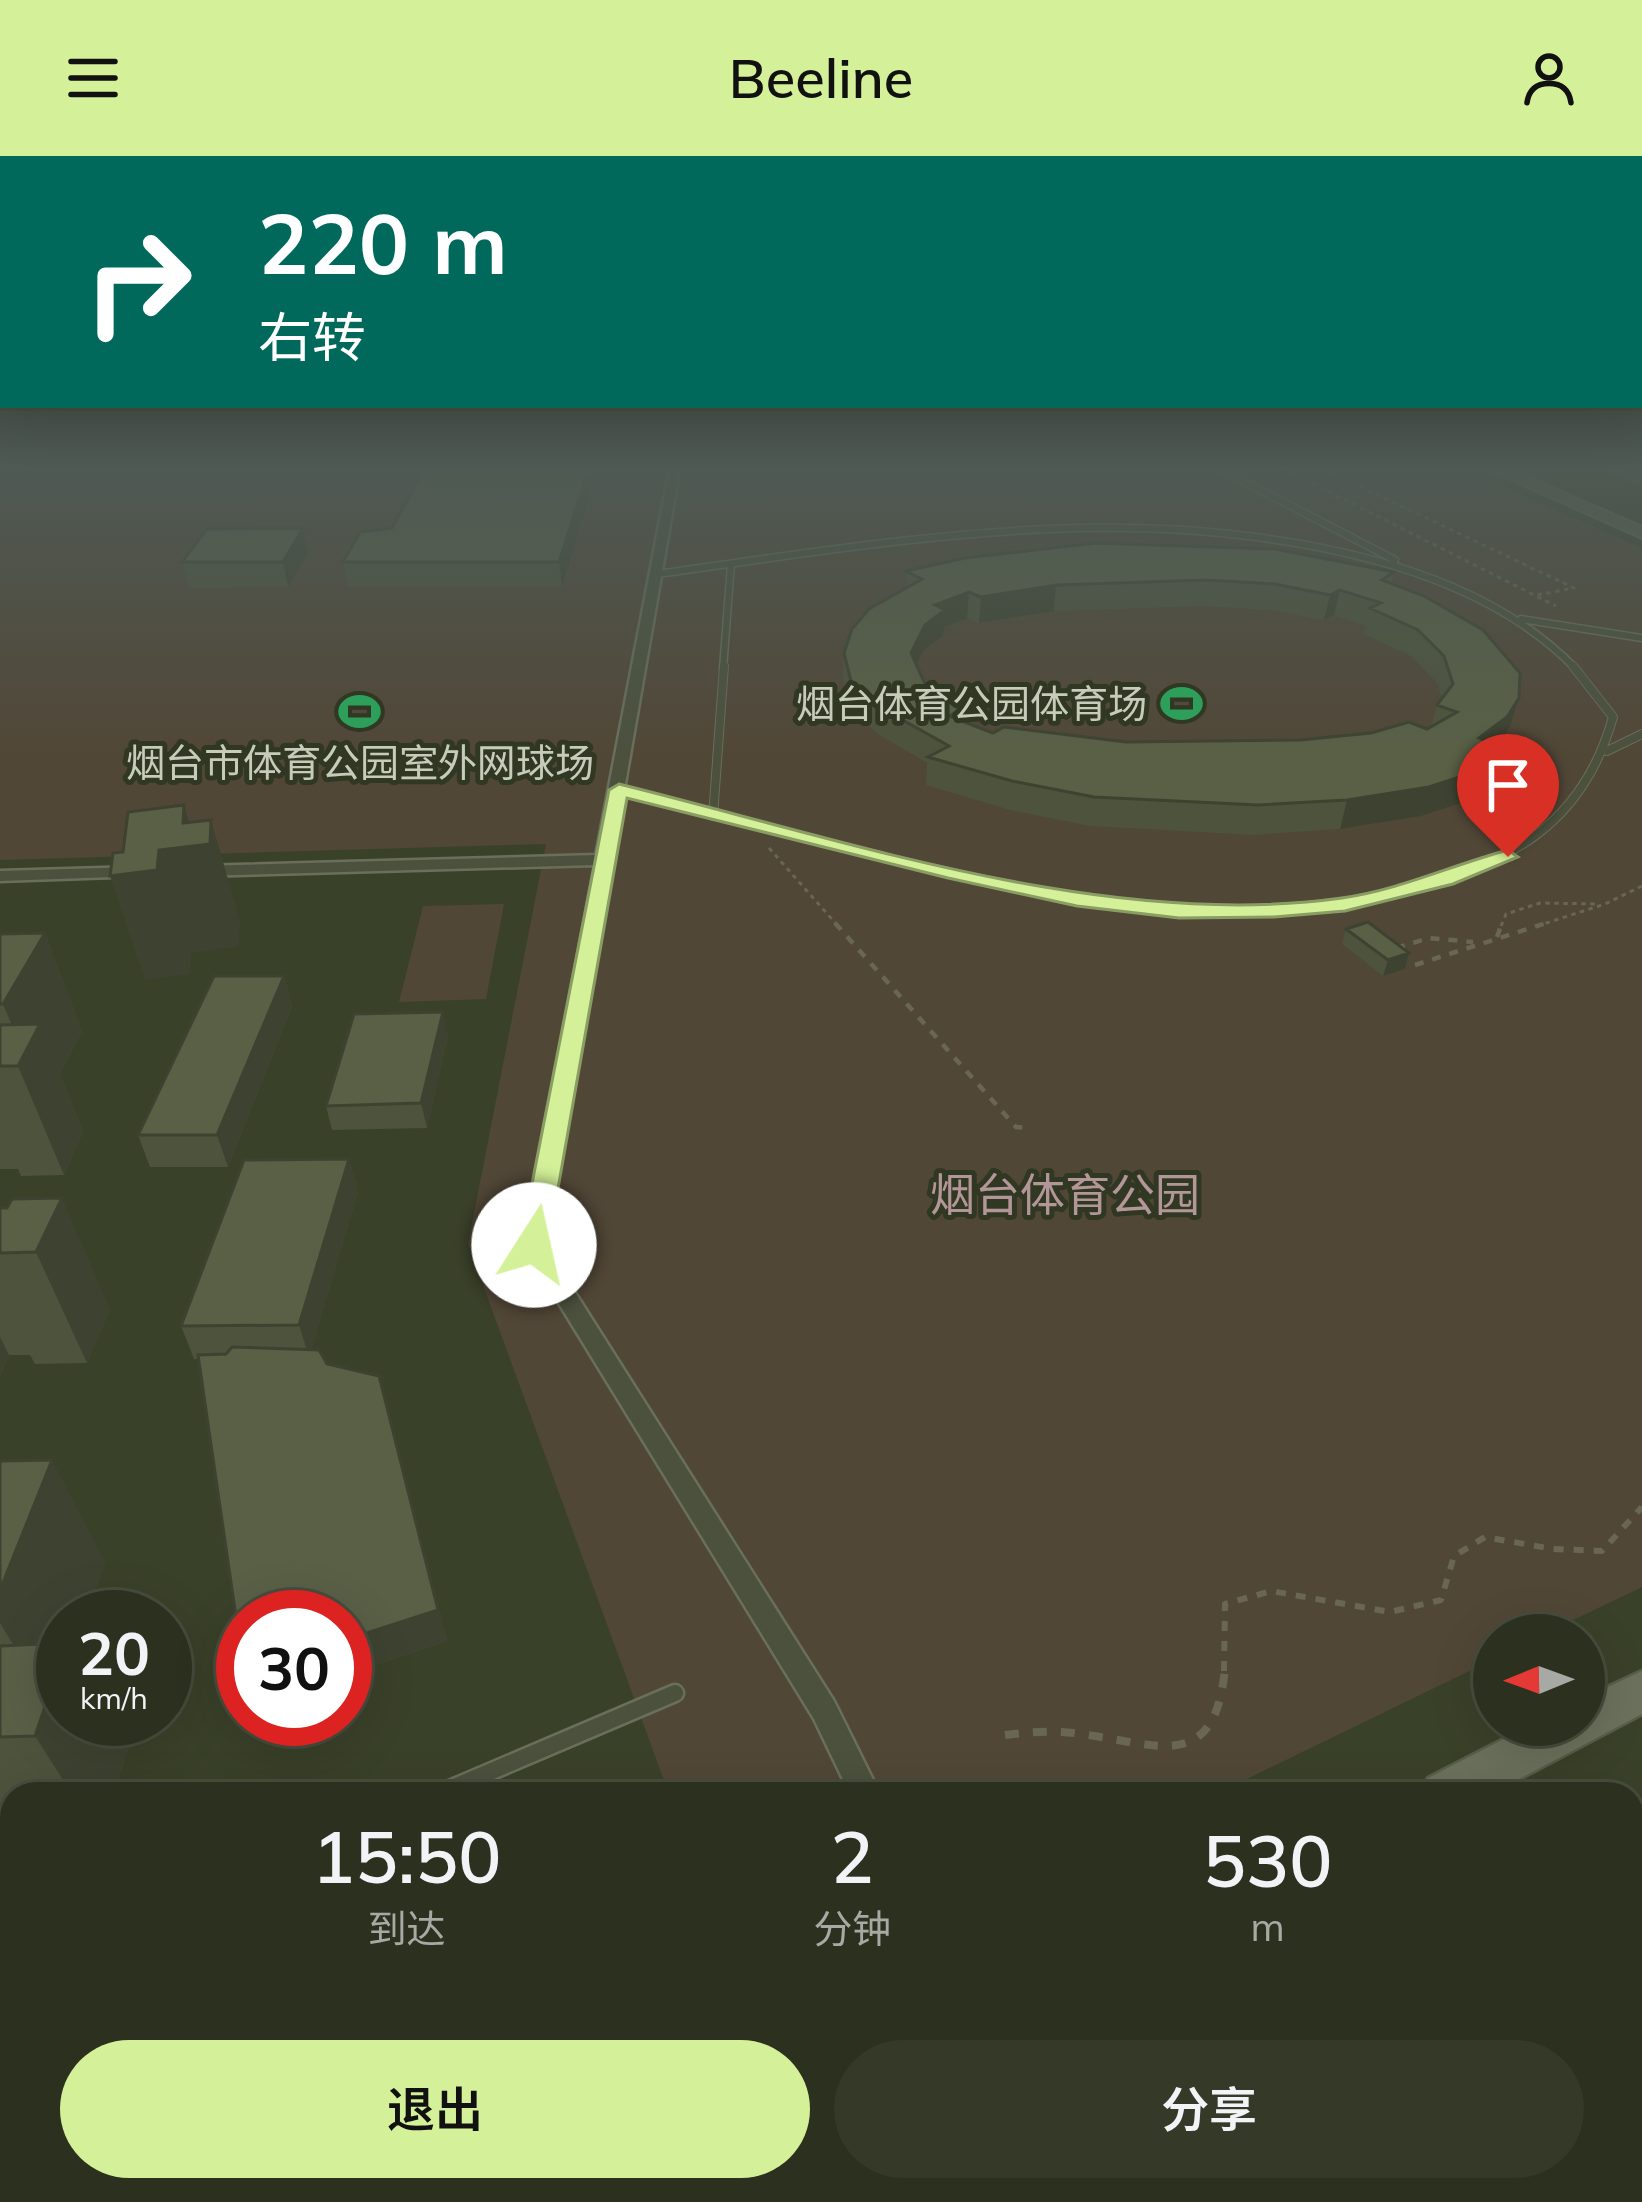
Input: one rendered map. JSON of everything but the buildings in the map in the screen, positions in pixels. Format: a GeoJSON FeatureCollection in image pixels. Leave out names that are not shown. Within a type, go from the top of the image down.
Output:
{"type":"FeatureCollection","features":[{"type":"Feature","properties":{"kind":"main road"},"geometry":{"type":"LineString","coordinates":[[1605,1710],[1642,1691]]}},
{"type":"Feature","properties":{"kind":"main road"},"geometry":{"type":"LineString","coordinates":[[1468,1782],[1536,1746]]}},
{"type":"Feature","properties":{"kind":"street"},"geometry":{"type":"LineString","coordinates":[[659,562],[534,1245],[824,1711],[859,1782]]}},
{"type":"Feature","properties":{"kind":"street"},"geometry":{"type":"LineString","coordinates":[[186,871],[605,860]]}},
{"type":"Feature","properties":{"kind":"street"},"geometry":{"type":"LineString","coordinates":[[0,876],[163,872]]}},
{"type":"Feature","properties":{"kind":"lane"},"geometry":{"type":"LineString","coordinates":[[657,574],[742,562]]}},
{"type":"Feature","properties":{"kind":"lane"},"geometry":{"type":"LineString","coordinates":[[1378,562],[1425,576]]}},
{"type":"Feature","properties":{"kind":"lane"},"geometry":{"type":"LineString","coordinates":[[619,790],[749,826],[1077,899],[1179,911],[1274,911],[1345,904],[1445,880],[1508,857],[1551,830],[1585,790],[1606,751],[1613,717],[1590,679],[1517,619],[1399,562]]}},
{"type":"Feature","properties":{"kind":"lane"},"geometry":{"type":"LineString","coordinates":[[712,816],[731,564]]}},
{"type":"Feature","properties":{"kind":"lane"},"geometry":{"type":"LineString","coordinates":[[1517,619],[1642,638]]}},
{"type":"Feature","properties":{"kind":"lane"},"geometry":{"type":"LineString","coordinates":[[1606,751],[1642,734]]}},
{"type":"Feature","properties":{"kind":"lane"},"geometry":{"type":"LineString","coordinates":[[466,1782],[675,1693]]}},
{"type":"Feature","properties":{"kind":"path"},"geometry":{"type":"LineString","coordinates":[[1472,562],[1602,633]]}},
{"type":"Feature","properties":{"kind":"path"},"geometry":{"type":"LineString","coordinates":[[1520,562],[1574,588],[1538,595]]}},
{"type":"Feature","properties":{"kind":"path"},"geometry":{"type":"LineString","coordinates":[[749,826],[1016,1127],[1028,1128]]}},
{"type":"Feature","properties":{"kind":"path"},"geometry":{"type":"LineString","coordinates":[[1414,965],[1604,904],[1642,886]]}},
{"type":"Feature","properties":{"kind":"path"},"geometry":{"type":"LineString","coordinates":[[1497,939],[1506,914],[1522,906],[1546,899],[1604,904]]}},
{"type":"Feature","properties":{"kind":"path"},"geometry":{"type":"LineString","coordinates":[[1390,950],[1429,938],[1476,942]]}},
{"type":"Feature","properties":{"kind":"path"},"geometry":{"type":"LineString","coordinates":[[1005,1735],[1089,1735],[1166,1748],[1190,1742],[1210,1729],[1223,1687],[1225,1604],[1271,1591],[1390,1612],[1442,1600],[1454,1556],[1485,1537],[1553,1549],[1602,1551],[1642,1507]]}},
{"type":"Feature","properties":{"kind":"green space","name":"烟台体育公园"},"geometry":{"type":"Polygon","coordinates":[[[0,562],[1642,562],[1642,1587],[1586,1614],[1473,1614],[1473,1669],[1241,1782],[665,1782],[468,1244],[546,844],[0,860],[0,562]]]}},
{"type":"Feature","properties":{"kind":"green space"},"geometry":{"type":"Polygon","coordinates":[[[504,904],[486,999],[399,1002],[423,906],[504,904]]]}},
{"type":"Feature","properties":{"kind":"place","name":"烟台体育公园体育场"},"geometry":{"type":"Point","coordinates":[1181,704]}},
{"type":"Feature","properties":{"kind":"place","name":"烟台市体育公园室外网球场"},"geometry":{"type":"Point","coordinates":[360,711]}},
{"type":"Feature","properties":{"kind":"route"},"geometry":{"type":"LineString","coordinates":[[534,1245],[619,790],[948,872],[1077,899],[1179,911],[1274,911],[1345,904],[1445,880],[1508,857]]}}]}
